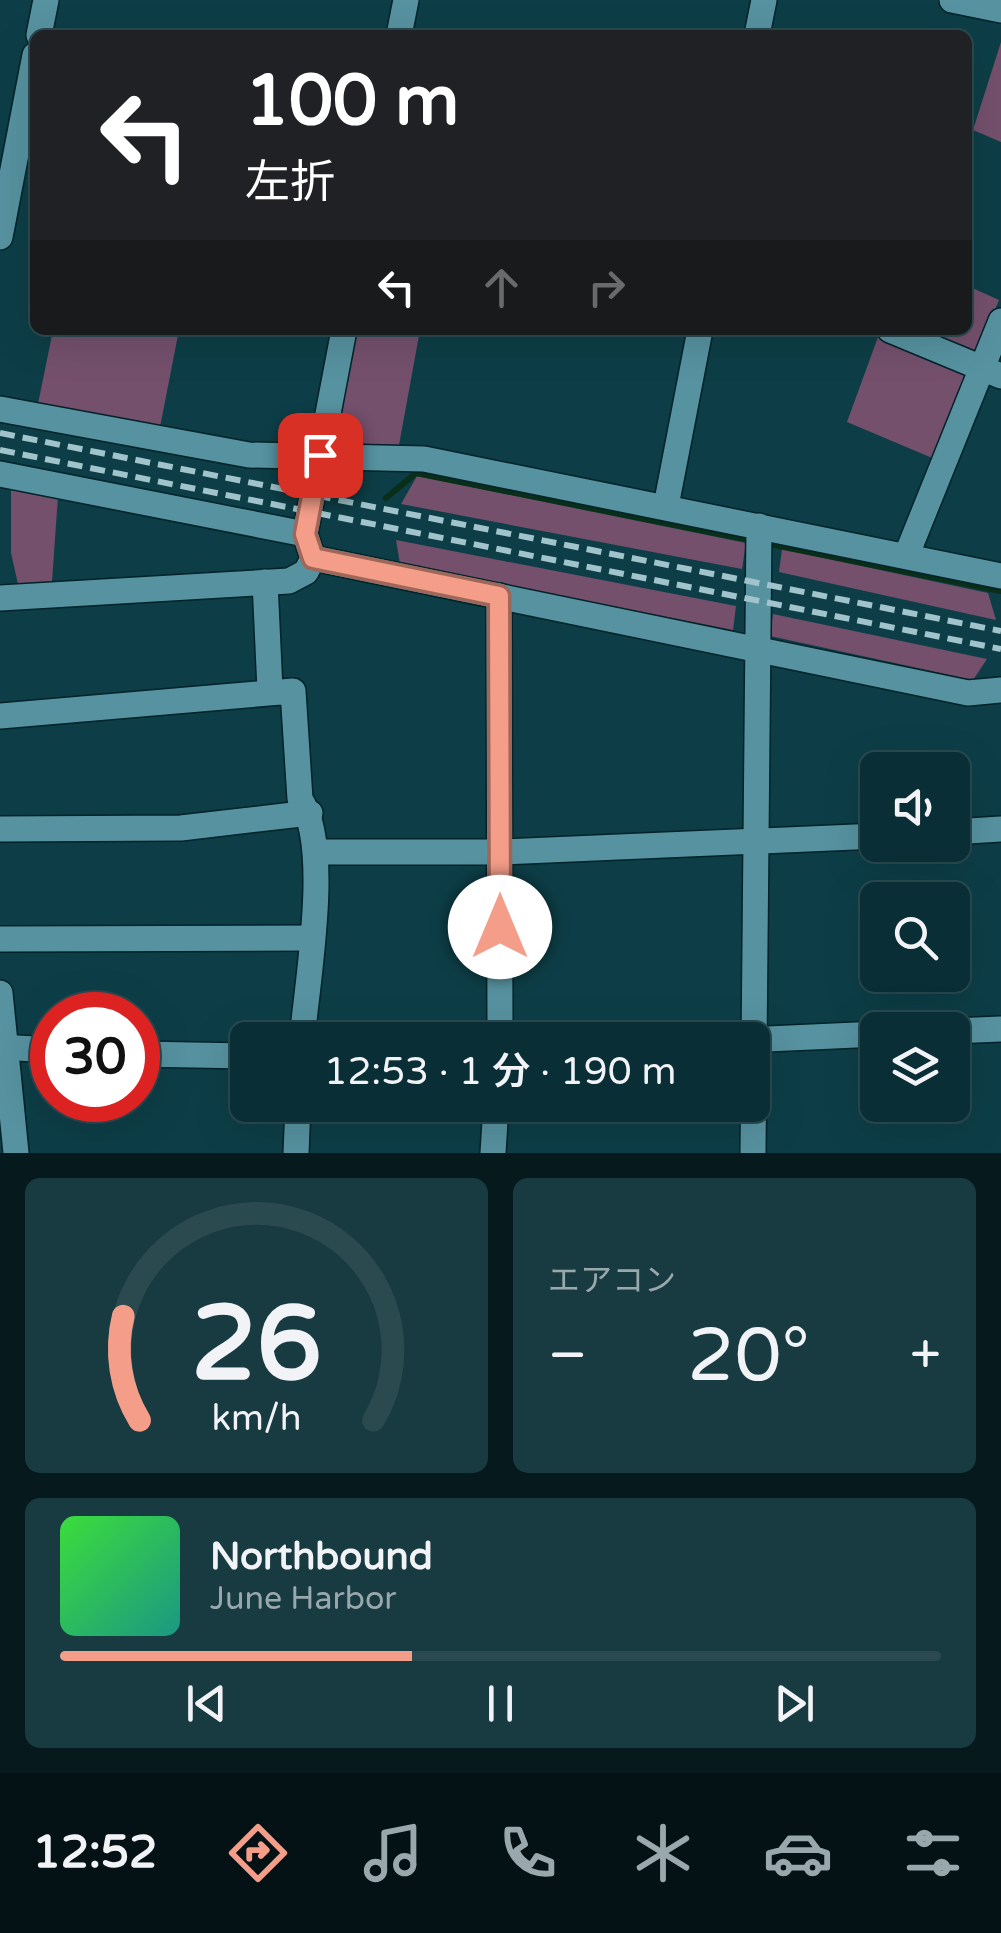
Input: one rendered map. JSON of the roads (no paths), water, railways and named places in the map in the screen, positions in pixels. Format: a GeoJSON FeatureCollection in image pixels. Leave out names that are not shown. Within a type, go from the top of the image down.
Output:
{"type":"FeatureCollection","features":[{"type":"Feature","properties":{"kind":"street"},"geometry":{"type":"LineString","coordinates":[[40,30],[46,0]]}},
{"type":"Feature","properties":{"kind":"street"},"geometry":{"type":"LineString","coordinates":[[401,30],[406,0]]}},
{"type":"Feature","properties":{"kind":"street"},"geometry":{"type":"LineString","coordinates":[[758,30],[764,0]]}},
{"type":"Feature","properties":{"kind":"street"},"geometry":{"type":"LineString","coordinates":[[952,0],[1001,10]]}},
{"type":"Feature","properties":{"kind":"street"},"geometry":{"type":"LineString","coordinates":[[0,236],[30,77]]}},
{"type":"Feature","properties":{"kind":"street"},"geometry":{"type":"LineString","coordinates":[[907,554],[991,372],[1001,320]]}},
{"type":"Feature","properties":{"kind":"street"},"geometry":{"type":"LineString","coordinates":[[0,598],[289,580],[306,572],[320,455],[343,335]]}},
{"type":"Feature","properties":{"kind":"street"},"geometry":{"type":"LineString","coordinates":[[666,506],[699,335]]}},
{"type":"Feature","properties":{"kind":"street"},"geometry":{"type":"LineString","coordinates":[[902,335],[991,372]]}},
{"type":"Feature","properties":{"kind":"street"},"geometry":{"type":"LineString","coordinates":[[0,409],[249,455],[424,459],[1001,576]]}},
{"type":"Feature","properties":{"kind":"street"},"geometry":{"type":"LineString","coordinates":[[0,474],[309,546],[499,596],[968,694],[1001,690]]}},
{"type":"Feature","properties":{"kind":"street"},"geometry":{"type":"LineString","coordinates":[[750,1022],[760,526]]}},
{"type":"Feature","properties":{"kind":"street"},"geometry":{"type":"LineString","coordinates":[[265,582],[270,690]]}},
{"type":"Feature","properties":{"kind":"street"},"geometry":{"type":"LineString","coordinates":[[499,596],[500,1022]]}},
{"type":"Feature","properties":{"kind":"street"},"geometry":{"type":"LineString","coordinates":[[0,716],[293,691],[300,799],[310,813],[318,852],[304,1022]]}},
{"type":"Feature","properties":{"kind":"street"},"geometry":{"type":"LineString","coordinates":[[0,828],[181,828],[310,813]]}},
{"type":"Feature","properties":{"kind":"street"},"geometry":{"type":"LineString","coordinates":[[970,831],[1001,829]]}},
{"type":"Feature","properties":{"kind":"street"},"geometry":{"type":"LineString","coordinates":[[318,852],[500,852],[860,837]]}},
{"type":"Feature","properties":{"kind":"street"},"geometry":{"type":"LineString","coordinates":[[0,938],[311,938]]}},
{"type":"Feature","properties":{"kind":"street"},"geometry":{"type":"LineString","coordinates":[[0,993],[16,1153]]}},
{"type":"Feature","properties":{"kind":"street"},"geometry":{"type":"LineString","coordinates":[[970,1030],[1001,1028]]}},
{"type":"Feature","properties":{"kind":"street"},"geometry":{"type":"LineString","coordinates":[[770,1039],[860,1035]]}},
{"type":"Feature","properties":{"kind":"street"},"geometry":{"type":"LineString","coordinates":[[3,1048],[30,1049]]}},
{"type":"Feature","properties":{"kind":"street"},"geometry":{"type":"LineString","coordinates":[[160,1054],[230,1056]]}},
{"type":"Feature","properties":{"kind":"street"},"geometry":{"type":"LineString","coordinates":[[296,1153],[297,1122]]}},
{"type":"Feature","properties":{"kind":"street"},"geometry":{"type":"LineString","coordinates":[[494,1153],[495,1122]]}},
{"type":"Feature","properties":{"kind":"street"},"geometry":{"type":"LineString","coordinates":[[752,1122],[753,1153]]}},
{"type":"Feature","properties":{"kind":"waterway"},"geometry":{"type":"LineString","coordinates":[[386,498],[416,473],[745,539]]}},
{"type":"Feature","properties":{"kind":"waterway"},"geometry":{"type":"LineString","coordinates":[[769,544],[1001,591]]}},
{"type":"Feature","properties":{"kind":"railway"},"geometry":{"type":"LineString","coordinates":[[0,433],[1001,631]]}},
{"type":"Feature","properties":{"kind":"railway"},"geometry":{"type":"LineString","coordinates":[[0,450],[1001,649]]}}]}
